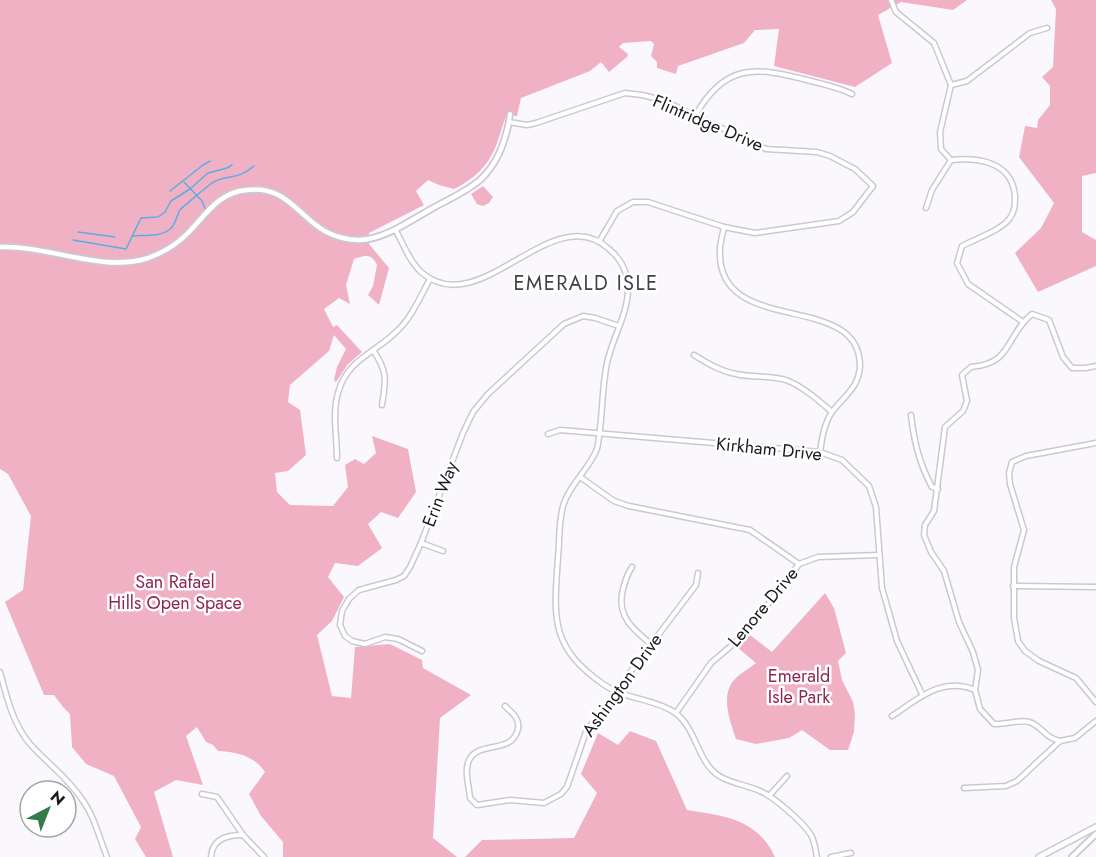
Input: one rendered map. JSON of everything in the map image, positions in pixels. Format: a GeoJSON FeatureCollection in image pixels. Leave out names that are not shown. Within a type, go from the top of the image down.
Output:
{"type":"FeatureCollection","features":[{"type":"Feature","properties":{"kind":"main road"},"geometry":{"type":"LineString","coordinates":[[1039,857],[1096,826]]}},
{"type":"Feature","properties":{"kind":"street"},"geometry":{"type":"LineString","coordinates":[[891,0],[896,12],[934,43],[951,85],[940,132],[941,149],[951,160]]}},
{"type":"Feature","properties":{"kind":"street"},"geometry":{"type":"LineString","coordinates":[[951,85],[967,81],[1030,33],[1047,28]]}},
{"type":"Feature","properties":{"kind":"street"},"geometry":{"type":"LineString","coordinates":[[695,116],[706,97],[718,86],[731,77],[751,71],[774,71],[852,94]]}},
{"type":"Feature","properties":{"kind":"street","name":"Flintridge Drive"},"geometry":{"type":"LineString","coordinates":[[509,122],[527,125],[538,123],[625,93],[642,95],[662,100],[766,148],[822,153],[838,159],[872,183],[872,189],[853,213],[838,221],[755,233],[724,227],[648,202],[637,202],[628,204],[617,211],[599,242]]}},
{"type":"Feature","properties":{"kind":"street"},"geometry":{"type":"LineString","coordinates":[[0,247],[38,250],[105,262],[139,260],[158,254],[180,240],[212,206],[224,197],[239,191],[257,189],[278,194],[287,199],[322,229],[338,237],[352,240],[369,239],[395,229],[480,180],[500,154],[510,114]]}},
{"type":"Feature","properties":{"kind":"street"},"geometry":{"type":"LineString","coordinates":[[951,160],[970,158],[990,162],[1004,171],[1014,185],[1015,206],[1009,219],[999,228],[962,246],[957,263],[968,284],[1023,322]]}},
{"type":"Feature","properties":{"kind":"street"},"geometry":{"type":"LineString","coordinates":[[926,208],[932,190],[951,160]]}},
{"type":"Feature","properties":{"kind":"street"},"geometry":{"type":"LineString","coordinates":[[724,227],[720,249],[721,267],[729,285],[739,295],[752,303],[833,325],[850,338],[857,351],[860,365],[859,375],[850,393],[832,412],[825,427],[820,452]]}},
{"type":"Feature","properties":{"kind":"street"},"geometry":{"type":"LineString","coordinates":[[395,229],[418,269],[430,279],[447,285],[464,284],[561,239],[580,237],[599,242],[619,259],[626,274],[628,290],[607,361],[600,433],[594,456],[567,496],[562,510],[555,600],[559,633],[570,654],[591,675],[617,693],[658,705],[675,713],[691,731],[701,755],[714,772],[726,780],[769,796],[810,834],[817,857]]}},
{"type":"Feature","properties":{"kind":"street"},"geometry":{"type":"LineString","coordinates":[[337,458],[336,408],[338,393],[345,376],[356,362],[403,325],[430,279]]}},
{"type":"Feature","properties":{"kind":"street"},"geometry":{"type":"LineString","coordinates":[[1096,366],[1072,368],[1063,357],[1049,320],[1032,315],[1023,322],[1000,358],[986,366],[971,367],[962,375],[968,401],[963,411],[945,427],[934,512],[925,525],[924,535],[931,552],[944,571],[959,622],[973,652],[978,670],[975,690],[980,709],[994,724],[1004,725],[1021,721],[1032,723],[1048,738],[1060,741],[1075,738],[1096,721]]}},
{"type":"Feature","properties":{"kind":"street","name":"Erin Way"},"geometry":{"type":"LineString","coordinates":[[422,651],[398,639],[385,637],[365,644],[352,641],[345,636],[340,625],[342,611],[349,599],[359,590],[404,576],[421,543],[463,433],[473,412],[488,394],[564,324],[583,316],[619,326]]}},
{"type":"Feature","properties":{"kind":"street"},"geometry":{"type":"LineString","coordinates":[[373,350],[382,363],[386,379],[382,405]]}},
{"type":"Feature","properties":{"kind":"street"},"geometry":{"type":"LineString","coordinates":[[694,355],[729,373],[786,380],[807,391],[832,412]]}},
{"type":"Feature","properties":{"kind":"street"},"geometry":{"type":"LineString","coordinates":[[911,415],[919,460],[932,487],[938,489]]}},
{"type":"Feature","properties":{"kind":"street","name":"Kirkham Drive"},"geometry":{"type":"LineString","coordinates":[[548,434],[560,430],[820,452],[842,460],[869,486],[876,507],[882,588],[897,641],[922,694]]}},
{"type":"Feature","properties":{"kind":"street"},"geometry":{"type":"LineString","coordinates":[[1096,443],[1026,456],[1011,462],[1009,473],[1010,484],[1024,530],[1014,567],[1014,618],[1018,641],[1025,651],[1039,661],[1076,678],[1096,702]]}},
{"type":"Feature","properties":{"kind":"street"},"geometry":{"type":"LineString","coordinates":[[580,477],[614,501],[629,506],[750,530],[799,564]]}},
{"type":"Feature","properties":{"kind":"street"},"geometry":{"type":"LineString","coordinates":[[421,543],[442,551]]}},
{"type":"Feature","properties":{"kind":"street","name":"Lenore Drive"},"geometry":{"type":"LineString","coordinates":[[675,713],[711,663],[745,634],[799,564],[818,557],[879,555]]}},
{"type":"Feature","properties":{"kind":"street"},"geometry":{"type":"LineString","coordinates":[[632,567],[626,576],[621,602],[622,612],[632,628],[651,644]]}},
{"type":"Feature","properties":{"kind":"street","name":"Ashington Drive"},"geometry":{"type":"LineString","coordinates":[[505,706],[516,717],[519,725],[517,735],[504,746],[475,753],[466,768],[470,798],[477,805],[510,800],[544,803],[561,794],[567,787],[584,733],[617,693],[696,585],[698,573]]}},
{"type":"Feature","properties":{"kind":"street"},"geometry":{"type":"LineString","coordinates":[[1013,586],[1096,587]]}},
{"type":"Feature","properties":{"kind":"street"},"geometry":{"type":"LineString","coordinates":[[0,672],[17,724],[29,743],[65,778],[83,800],[107,857]]}},
{"type":"Feature","properties":{"kind":"street"},"geometry":{"type":"LineString","coordinates":[[892,716],[922,694],[945,687],[962,686],[975,690]]}},
{"type":"Feature","properties":{"kind":"street"},"geometry":{"type":"LineString","coordinates":[[964,788],[1006,786],[1017,781],[1060,741]]}},
{"type":"Feature","properties":{"kind":"street"},"geometry":{"type":"LineString","coordinates":[[769,796],[787,776]]}},
{"type":"Feature","properties":{"kind":"street"},"geometry":{"type":"LineString","coordinates":[[201,794],[217,797],[243,835],[264,857]]}},
{"type":"Feature","properties":{"kind":"street"},"geometry":{"type":"LineString","coordinates":[[1072,857],[1096,834]]}},
{"type":"Feature","properties":{"kind":"street"},"geometry":{"type":"LineString","coordinates":[[212,857],[212,850],[219,840],[231,835],[243,835]]}},
{"type":"Feature","properties":{"kind":"street"},"geometry":{"type":"LineString","coordinates":[[831,857],[851,853]]}},
{"type":"Feature","properties":{"kind":"green space","name":"San Rafael Hills Open Space"},"geometry":{"type":"Polygon","coordinates":[[[0,0],[967,0],[953,10],[901,2],[878,15],[892,63],[855,87],[774,66],[779,29],[755,30],[744,43],[678,66],[676,74],[657,68],[657,62],[651,56],[654,44],[651,41],[623,43],[619,47],[628,54],[627,57],[609,72],[601,62],[590,71],[521,98],[517,116],[507,115],[489,160],[467,181],[454,189],[428,180],[416,191],[424,205],[369,233],[369,244],[389,268],[379,305],[368,295],[373,286],[377,265],[375,261],[367,256],[354,259],[346,285],[350,304],[339,298],[324,309],[333,327],[337,325],[362,352],[348,364],[336,382],[334,380],[337,367],[346,349],[334,335],[329,351],[290,385],[288,402],[300,410],[306,455],[288,471],[275,473],[277,492],[290,505],[333,506],[348,487],[345,465],[355,459],[364,464],[376,453],[372,436],[408,449],[416,492],[398,518],[381,512],[368,524],[382,548],[358,566],[335,563],[328,577],[344,597],[332,621],[317,635],[332,696],[351,698],[355,647],[390,644],[422,660],[423,668],[471,695],[440,718],[433,838],[457,857],[283,857],[283,842],[261,816],[249,794],[265,772],[256,762],[245,756],[218,751],[206,742],[197,727],[186,736],[203,785],[176,780],[154,792],[173,857],[146,857],[135,839],[141,827],[114,776],[86,764],[72,747],[70,714],[54,695],[44,695],[5,602],[23,590],[31,516],[8,474],[0,469],[0,0]]]}},
{"type":"Feature","properties":{"kind":"green space"},"geometry":{"type":"Polygon","coordinates":[[[1051,0],[1096,0],[1096,173],[1082,176],[1082,232],[1096,240],[1096,266],[1038,292],[1015,253],[1041,228],[1054,203],[1019,157],[1025,126],[1037,128],[1038,120],[1050,105],[1050,86],[1042,77],[1053,67],[1056,9],[1051,0]]]}},
{"type":"Feature","properties":{"kind":"green space"},"geometry":{"type":"Polygon","coordinates":[[[483,186],[493,197],[483,206],[477,204],[471,194],[483,186]]]}},
{"type":"Feature","properties":{"kind":"green space","name":"Emerald Isle Park"},"geometry":{"type":"Polygon","coordinates":[[[825,593],[834,608],[846,653],[838,661],[842,680],[853,702],[855,714],[854,732],[848,750],[830,750],[802,730],[789,738],[756,744],[736,739],[727,707],[728,692],[736,678],[756,663],[738,648],[750,635],[772,652],[825,593]]]}},
{"type":"Feature","properties":{"kind":"green space"},"geometry":{"type":"Polygon","coordinates":[[[630,731],[656,741],[687,810],[738,821],[759,834],[775,857],[465,857],[482,840],[574,838],[597,793],[581,774],[598,733],[618,745],[630,731]]]}},
{"type":"Feature","properties":{"kind":"waterway"},"geometry":{"type":"LineString","coordinates":[[170,191],[210,161]]}},
{"type":"Feature","properties":{"kind":"waterway"},"geometry":{"type":"LineString","coordinates":[[73,240],[126,249],[141,218],[158,217],[165,212],[171,201],[190,189],[208,173],[232,165]]}},
{"type":"Feature","properties":{"kind":"waterway"},"geometry":{"type":"LineString","coordinates":[[133,236],[156,235],[169,230],[175,223],[180,210],[212,183],[242,174],[254,166]]}},
{"type":"Feature","properties":{"kind":"waterway"},"geometry":{"type":"LineString","coordinates":[[184,182],[202,201],[206,211]]}},
{"type":"Feature","properties":{"kind":"waterway"},"geometry":{"type":"LineString","coordinates":[[78,232],[115,237]]}},
{"type":"Feature","properties":{"kind":"district","name":"EMERALD ISLE"},"geometry":{"type":"Point","coordinates":[586,283]}}]}
